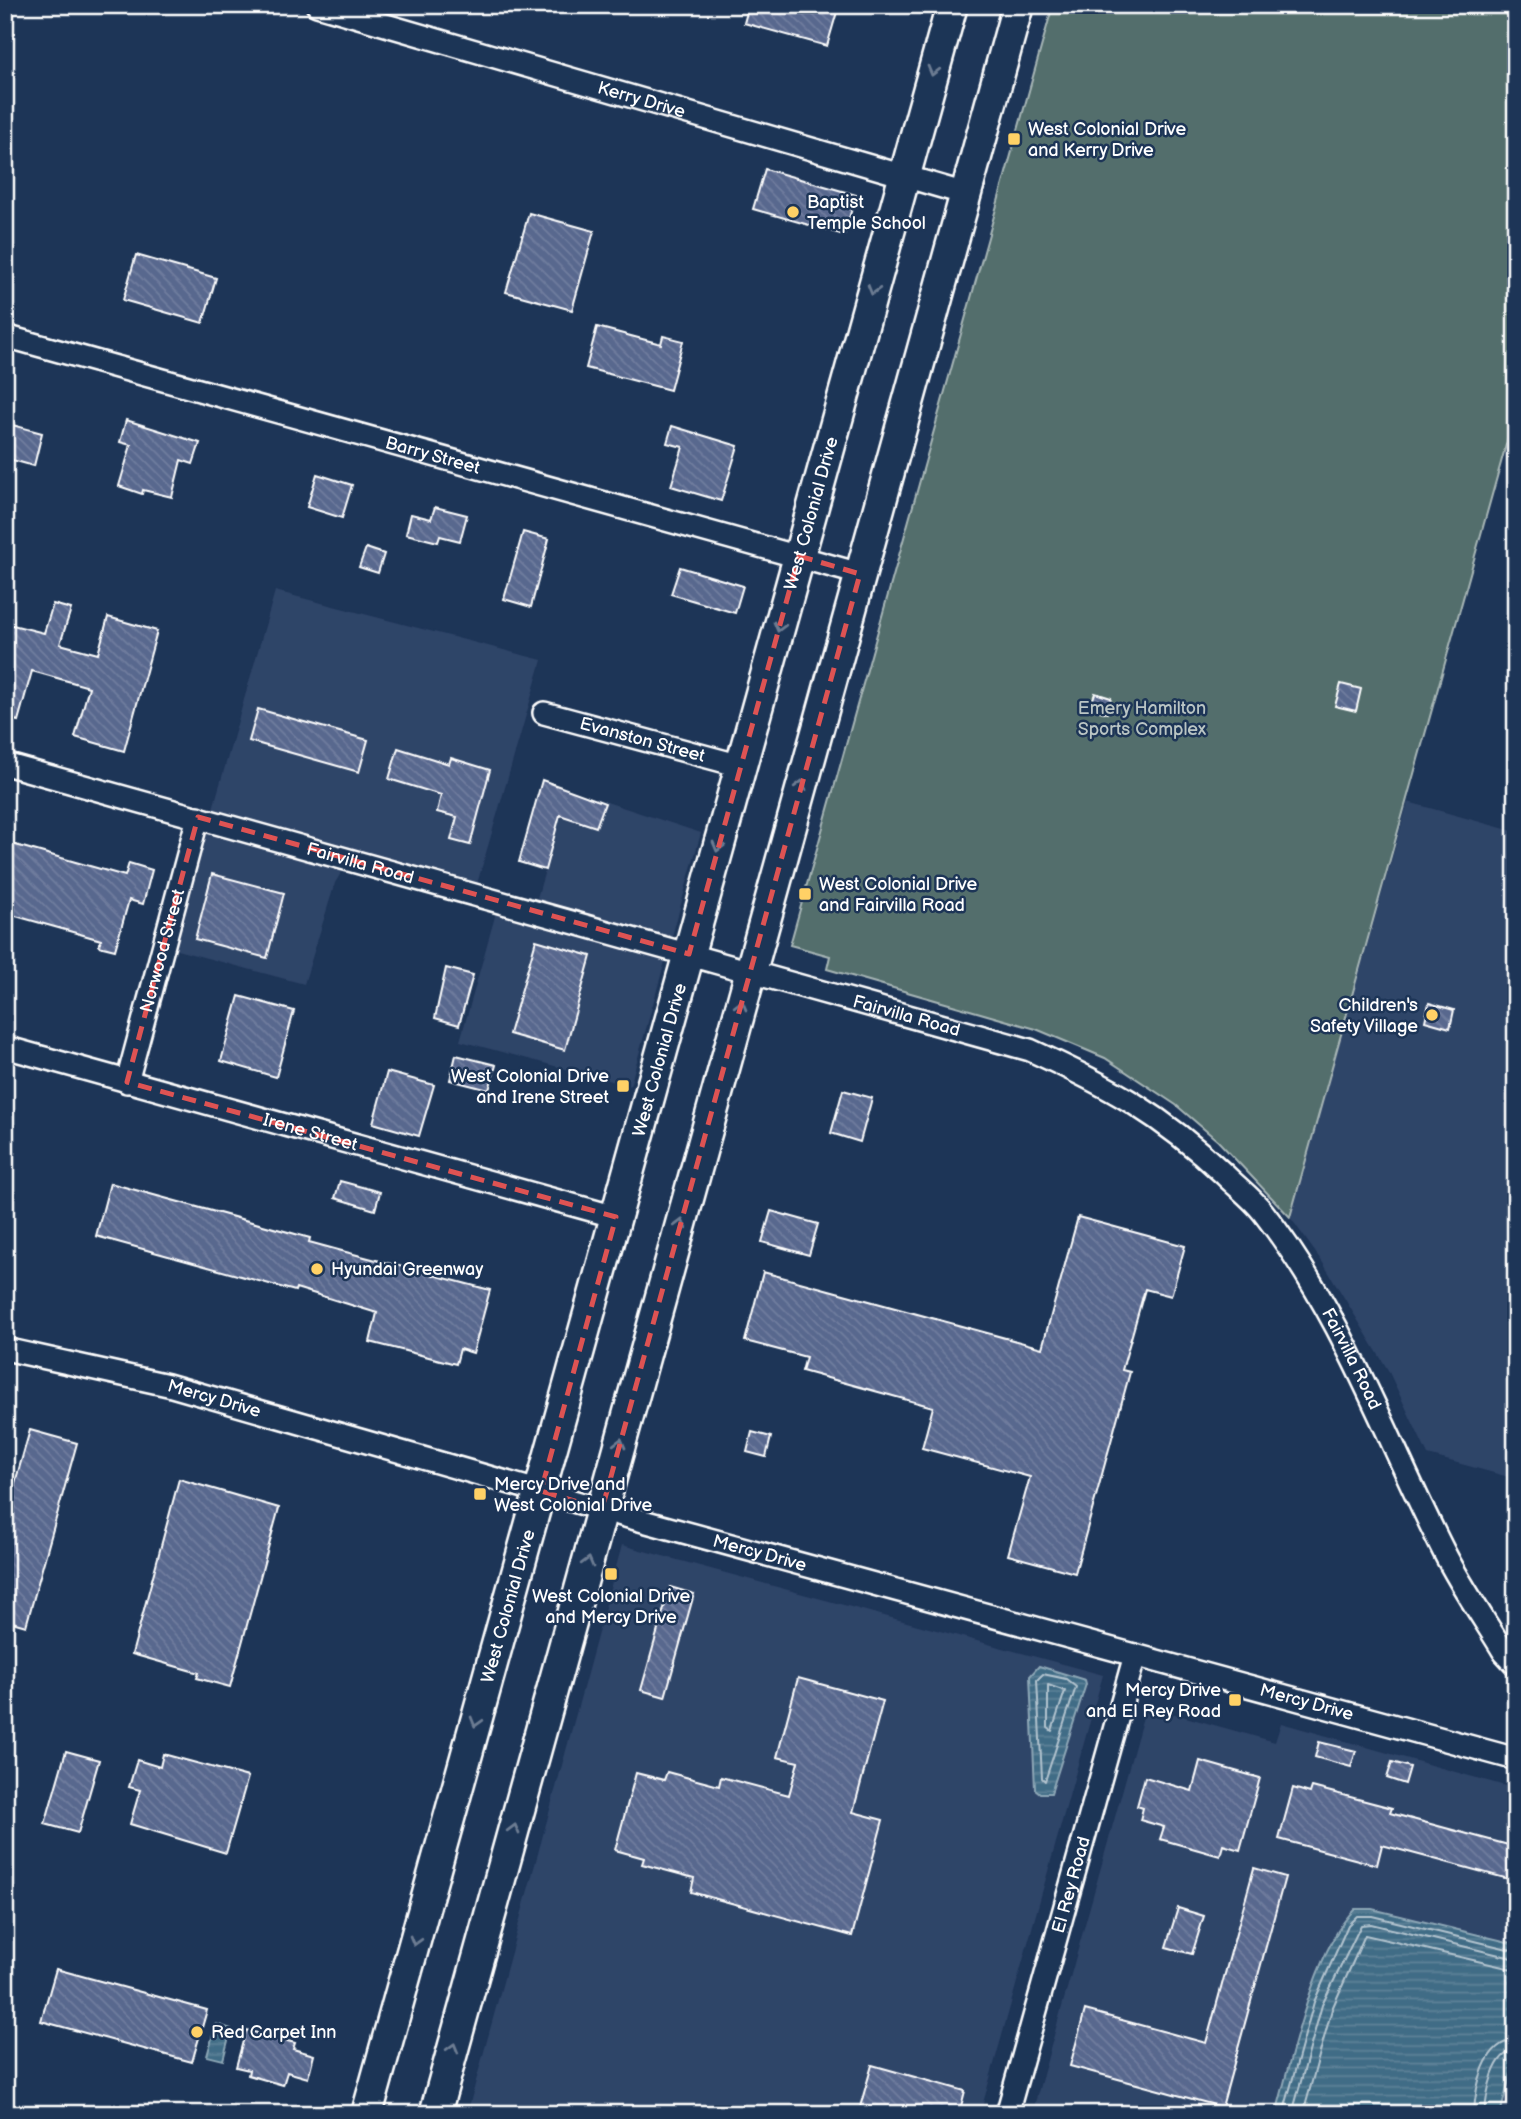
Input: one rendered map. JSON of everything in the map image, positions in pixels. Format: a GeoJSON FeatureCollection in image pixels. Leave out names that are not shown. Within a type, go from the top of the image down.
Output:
{"type":"FeatureCollection","features":[{"type":"Feature","properties":{"kind":"highway","name":"West Colonial Drive"},"geometry":{"type":"LineString","coordinates":[[368,2114],[952,5]]}},
{"type":"Feature","properties":{"kind":"highway"},"geometry":{"type":"LineString","coordinates":[[435,2114],[1018,5]]}},
{"type":"Feature","properties":{"kind":"street","name":"Kerry Drive"},"geometry":{"type":"LineString","coordinates":[[317,5],[966,194]]}},
{"type":"Feature","properties":{"kind":"street","name":"Barry Street"},"geometry":{"type":"LineString","coordinates":[[5,336],[860,574]]}},
{"type":"Feature","properties":{"kind":"street","name":"Evanston Street"},"geometry":{"type":"LineString","coordinates":[[544,713],[741,766]]}},
{"type":"Feature","properties":{"kind":"street","name":"Fairvilla Road"},"geometry":{"type":"LineString","coordinates":[[5,764],[1030,1050],[1109,1086],[1162,1120],[1207,1158],[1261,1210],[1329,1310],[1445,1554],[1504,1652],[1516,1665]]}},
{"type":"Feature","properties":{"kind":"street","name":"Norwood Street"},"geometry":{"type":"LineString","coordinates":[[127,1082],[198,817]]}},
{"type":"Feature","properties":{"kind":"street","name":"Irene Street"},"geometry":{"type":"LineString","coordinates":[[5,1047],[617,1217]]}},
{"type":"Feature","properties":{"kind":"street","name":"Mercy Drive"},"geometry":{"type":"LineString","coordinates":[[5,1349],[168,1385],[602,1509],[1516,1759]]}},
{"type":"Feature","properties":{"kind":"street","name":"El Rey Road"},"geometry":{"type":"LineString","coordinates":[[1007,2114],[1135,1655]]}},
{"type":"Feature","properties":{"kind":"highlighted area"},"geometry":{"type":"Polygon","coordinates":[[[799,556],[860,574],[602,1509],[541,1491],[616,1217],[127,1082],[198,817],[689,954],[799,556]]]}},
{"type":"Feature","properties":{"kind":"shaded area"},"geometry":{"type":"Polygon","coordinates":[[[275,591],[542,660],[477,884],[355,849],[335,883],[304,984],[173,949],[275,591]]]}},
{"type":"Feature","properties":{"kind":"shaded area"},"geometry":{"type":"Polygon","coordinates":[[[573,791],[701,833],[630,1086],[460,1041],[497,909],[531,919],[558,825],[573,791]]]}},
{"type":"Feature","properties":{"kind":"shaded area","name":"Children's Safety Village"},"geometry":{"type":"Polygon","coordinates":[[[1408,802],[1516,832],[1516,1479],[1428,1455],[1388,1370],[1323,1263],[1290,1217],[1408,802]]]}},
{"type":"Feature","properties":{"kind":"shaded area"},"geometry":{"type":"Polygon","coordinates":[[[622,1545],[1103,1675],[980,2114],[467,2114],[622,1545]]]}},
{"type":"Feature","properties":{"kind":"shaded area"},"geometry":{"type":"Polygon","coordinates":[[[1146,1706],[1275,1742],[1281,1723],[1516,1789],[1516,2114],[1032,2114],[1146,1706]]]}},
{"type":"Feature","properties":{"kind":"green space","name":"Emery Hamilton Sports Complex"},"geometry":{"type":"Polygon","coordinates":[[[1053,5],[1516,5],[1516,409],[1290,1217],[1218,1141],[1176,1105],[1105,1058],[1036,1029],[827,969],[830,956],[790,945],[1053,5]]]}},
{"type":"Feature","properties":{"kind":"water"},"geometry":{"type":"Polygon","coordinates":[[[1039,1666],[1085,1680],[1086,1684],[1051,1793],[1040,1793],[1035,1789],[1030,1676],[1039,1666]]]}},
{"type":"Feature","properties":{"kind":"water"},"geometry":{"type":"Polygon","coordinates":[[[1355,1909],[1372,1909],[1516,1944],[1516,2054],[1500,2114],[1276,2114],[1316,1976],[1341,1926],[1355,1909]]]}},
{"type":"Feature","properties":{"kind":"water"},"geometry":{"type":"Polygon","coordinates":[[[216,2024],[231,2029],[223,2060],[207,2056],[216,2024]]]}},
{"type":"Feature","properties":{"kind":"building"},"geometry":{"type":"Polygon","coordinates":[[[749,5],[839,5],[827,46],[744,23],[749,5]]]}},
{"type":"Feature","properties":{"kind":"building"},"geometry":{"type":"Polygon","coordinates":[[[765,169],[856,195],[844,235],[753,209],[765,169]]]}},
{"type":"Feature","properties":{"kind":"building"},"geometry":{"type":"Polygon","coordinates":[[[529,213],[594,231],[572,310],[506,292],[529,213]]]}},
{"type":"Feature","properties":{"kind":"building"},"geometry":{"type":"Polygon","coordinates":[[[136,255],[216,278],[203,323],[123,300],[136,255]]]}},
{"type":"Feature","properties":{"kind":"building"},"geometry":{"type":"Polygon","coordinates":[[[597,327],[661,344],[663,336],[683,341],[670,390],[586,368],[597,327]]]}},
{"type":"Feature","properties":{"kind":"building"},"geometry":{"type":"Polygon","coordinates":[[[126,420],[200,443],[193,464],[181,460],[172,497],[143,490],[142,494],[119,486],[131,445],[120,442],[126,420]]]}},
{"type":"Feature","properties":{"kind":"building"},"geometry":{"type":"Polygon","coordinates":[[[5,423],[42,433],[34,466],[5,458],[5,423]]]}},
{"type":"Feature","properties":{"kind":"building"},"geometry":{"type":"Polygon","coordinates":[[[672,426],[738,446],[721,501],[671,486],[683,447],[667,443],[672,426]]]}},
{"type":"Feature","properties":{"kind":"building"},"geometry":{"type":"Polygon","coordinates":[[[317,474],[352,485],[342,518],[307,507],[317,474]]]}},
{"type":"Feature","properties":{"kind":"building"},"geometry":{"type":"Polygon","coordinates":[[[435,507],[467,515],[460,541],[440,536],[438,542],[406,534],[411,514],[431,519],[435,507]]]}},
{"type":"Feature","properties":{"kind":"building"},"geometry":{"type":"Polygon","coordinates":[[[523,532],[549,539],[531,607],[504,599],[523,532]]]}},
{"type":"Feature","properties":{"kind":"building"},"geometry":{"type":"Polygon","coordinates":[[[366,548],[384,554],[378,573],[359,567],[366,548]]]}},
{"type":"Feature","properties":{"kind":"building"},"geometry":{"type":"Polygon","coordinates":[[[680,567],[743,586],[735,613],[671,594],[680,567]]]}},
{"type":"Feature","properties":{"kind":"building"},"geometry":{"type":"Polygon","coordinates":[[[53,604],[71,609],[60,644],[98,654],[108,617],[157,631],[124,751],[75,737],[89,687],[32,671],[18,721],[5,718],[5,623],[44,633],[53,604]]]}},
{"type":"Feature","properties":{"kind":"building"},"geometry":{"type":"Polygon","coordinates":[[[1341,684],[1361,689],[1356,711],[1335,706],[1341,684]]]}},
{"type":"Feature","properties":{"kind":"building"},"geometry":{"type":"Polygon","coordinates":[[[1095,693],[1111,698],[1107,713],[1090,708],[1095,693]]]}},
{"type":"Feature","properties":{"kind":"building"},"geometry":{"type":"Polygon","coordinates":[[[258,709],[368,740],[359,772],[249,741],[258,709]]]}},
{"type":"Feature","properties":{"kind":"building"},"geometry":{"type":"Polygon","coordinates":[[[398,748],[449,764],[451,758],[490,770],[470,845],[451,840],[457,817],[437,812],[441,795],[389,779],[398,748]]]}},
{"type":"Feature","properties":{"kind":"building"},"geometry":{"type":"Polygon","coordinates":[[[542,780],[605,803],[596,827],[560,815],[545,870],[519,862],[542,780]]]}},
{"type":"Feature","properties":{"kind":"building"},"geometry":{"type":"Polygon","coordinates":[[[5,842],[125,876],[129,863],[152,870],[143,904],[129,900],[115,950],[99,946],[101,940],[5,913],[5,842]]]}},
{"type":"Feature","properties":{"kind":"building"},"geometry":{"type":"Polygon","coordinates":[[[212,874],[284,893],[267,958],[195,939],[212,874]]]}},
{"type":"Feature","properties":{"kind":"building"},"geometry":{"type":"Polygon","coordinates":[[[536,940],[591,956],[565,1050],[509,1034],[536,940]]]}},
{"type":"Feature","properties":{"kind":"building"},"geometry":{"type":"Polygon","coordinates":[[[446,968],[473,975],[459,1025],[435,1018],[446,968]]]}},
{"type":"Feature","properties":{"kind":"building"},"geometry":{"type":"Polygon","coordinates":[[[239,996],[294,1011],[276,1077],[221,1061],[239,996]]]}},
{"type":"Feature","properties":{"kind":"building"},"geometry":{"type":"Polygon","coordinates":[[[1429,1003],[1454,1010],[1450,1028],[1425,1021],[1429,1003]]]}},
{"type":"Feature","properties":{"kind":"building"},"geometry":{"type":"Polygon","coordinates":[[[456,1055],[496,1065],[489,1090],[450,1080],[456,1055]]]}},
{"type":"Feature","properties":{"kind":"building"},"geometry":{"type":"Polygon","coordinates":[[[387,1072],[434,1085],[419,1136],[373,1123],[387,1072]]]}},
{"type":"Feature","properties":{"kind":"building"},"geometry":{"type":"Polygon","coordinates":[[[843,1090],[872,1098],[860,1142],[831,1133],[843,1090]]]}},
{"type":"Feature","properties":{"kind":"building"},"geometry":{"type":"Polygon","coordinates":[[[340,1181],[380,1192],[375,1210],[335,1198],[340,1181]]]}},
{"type":"Feature","properties":{"kind":"building","name":"Hyundai Greenway"},"geometry":{"type":"Polygon","coordinates":[[[110,1183],[310,1238],[309,1242],[490,1290],[473,1353],[460,1349],[456,1364],[370,1342],[377,1313],[296,1288],[295,1291],[96,1236],[110,1183]]]}},
{"type":"Feature","properties":{"kind":"building"},"geometry":{"type":"Polygon","coordinates":[[[771,1211],[818,1224],[809,1255],[762,1242],[771,1211]]]}},
{"type":"Feature","properties":{"kind":"building"},"geometry":{"type":"Polygon","coordinates":[[[1078,1217],[1185,1246],[1171,1296],[1145,1289],[1122,1370],[1130,1372],[1075,1573],[1008,1555],[1030,1477],[922,1448],[933,1407],[802,1371],[806,1357],[745,1341],[763,1272],[1042,1348],[1078,1217]]]}},
{"type":"Feature","properties":{"kind":"building"},"geometry":{"type":"Polygon","coordinates":[[[30,1430],[77,1443],[26,1626],[5,1620],[5,1518],[30,1430]]]}},
{"type":"Feature","properties":{"kind":"building"},"geometry":{"type":"Polygon","coordinates":[[[752,1432],[771,1437],[766,1457],[747,1452],[752,1432]]]}},
{"type":"Feature","properties":{"kind":"building"},"geometry":{"type":"Polygon","coordinates":[[[179,1479],[279,1508],[230,1687],[197,1678],[199,1673],[132,1654],[179,1479]]]}},
{"type":"Feature","properties":{"kind":"building"},"geometry":{"type":"Polygon","coordinates":[[[670,1587],[694,1594],[665,1697],[641,1690],[670,1587]]]}},
{"type":"Feature","properties":{"kind":"building"},"geometry":{"type":"Polygon","coordinates":[[[798,1678],[883,1701],[853,1812],[883,1820],[852,1936],[691,1892],[694,1878],[642,1864],[644,1858],[615,1850],[636,1773],[664,1780],[667,1772],[719,1786],[721,1777],[789,1795],[798,1762],[777,1757],[798,1678]]]}},
{"type":"Feature","properties":{"kind":"building"},"geometry":{"type":"Polygon","coordinates":[[[1319,1742],[1356,1751],[1351,1767],[1315,1757],[1319,1742]]]}},
{"type":"Feature","properties":{"kind":"building"},"geometry":{"type":"Polygon","coordinates":[[[66,1751],[99,1760],[78,1833],[45,1824],[66,1751]]]}},
{"type":"Feature","properties":{"kind":"building"},"geometry":{"type":"Polygon","coordinates":[[[163,1754],[248,1777],[226,1853],[130,1824],[140,1790],[129,1787],[137,1760],[160,1767],[163,1754]]]}},
{"type":"Feature","properties":{"kind":"building"},"geometry":{"type":"Polygon","coordinates":[[[1200,1761],[1260,1778],[1240,1850],[1223,1845],[1220,1856],[1160,1839],[1164,1827],[1140,1820],[1143,1808],[1137,1806],[1145,1777],[1192,1791],[1200,1761]]]}},
{"type":"Feature","properties":{"kind":"building"},"geometry":{"type":"Polygon","coordinates":[[[1392,1762],[1410,1767],[1405,1784],[1387,1778],[1392,1762]]]}},
{"type":"Feature","properties":{"kind":"building"},"geometry":{"type":"Polygon","coordinates":[[[1312,1787],[1392,1808],[1390,1813],[1516,1847],[1516,1881],[1382,1845],[1377,1865],[1279,1839],[1293,1788],[1310,1793],[1312,1787]]]}},
{"type":"Feature","properties":{"kind":"building"},"geometry":{"type":"Polygon","coordinates":[[[1254,1868],[1285,1877],[1222,2107],[1070,2066],[1085,2010],[1206,2043],[1254,1868]]]}},
{"type":"Feature","properties":{"kind":"building"},"geometry":{"type":"Polygon","coordinates":[[[1178,1908],[1204,1916],[1192,1954],[1166,1947],[1178,1908]]]}},
{"type":"Feature","properties":{"kind":"building"},"geometry":{"type":"Polygon","coordinates":[[[56,1969],[207,2010],[192,2062],[41,2021],[56,1969]]]}},
{"type":"Feature","properties":{"kind":"building"},"geometry":{"type":"Polygon","coordinates":[[[246,2030],[295,2043],[293,2049],[314,2055],[308,2078],[287,2072],[283,2085],[248,2075],[249,2070],[236,2067],[246,2030]]]}},
{"type":"Feature","properties":{"kind":"building"},"geometry":{"type":"Polygon","coordinates":[[[872,2065],[965,2091],[959,2114],[858,2114],[872,2065]]]}},
{"type":"Feature","properties":{"kind":"place","name":"West Colonial Drive and Kerry Drive"},"geometry":{"type":"Point","coordinates":[1014,139]}},
{"type":"Feature","properties":{"kind":"place","name":"Baptist Temple School"},"geometry":{"type":"Point","coordinates":[793,212]}},
{"type":"Feature","properties":{"kind":"place","name":"West Colonial Drive and Fairvilla Road"},"geometry":{"type":"Point","coordinates":[805,894]}},
{"type":"Feature","properties":{"kind":"place","name":"Children's Safety Village"},"geometry":{"type":"Point","coordinates":[1432,1015]}},
{"type":"Feature","properties":{"kind":"place","name":"West Colonial Drive and Irene Street"},"geometry":{"type":"Point","coordinates":[623,1086]}},
{"type":"Feature","properties":{"kind":"place","name":"Hyundai Greenway"},"geometry":{"type":"Point","coordinates":[317,1269]}},
{"type":"Feature","properties":{"kind":"place","name":"Mercy Drive and West Colonial Drive"},"geometry":{"type":"Point","coordinates":[480,1494]}},
{"type":"Feature","properties":{"kind":"place","name":"West Colonial Drive and Mercy Drive"},"geometry":{"type":"Point","coordinates":[611,1574]}},
{"type":"Feature","properties":{"kind":"place","name":"Mercy Drive and El Rey Road"},"geometry":{"type":"Point","coordinates":[1235,1700]}},
{"type":"Feature","properties":{"kind":"place","name":"Red Carpet Inn"},"geometry":{"type":"Point","coordinates":[197,2032]}}]}
